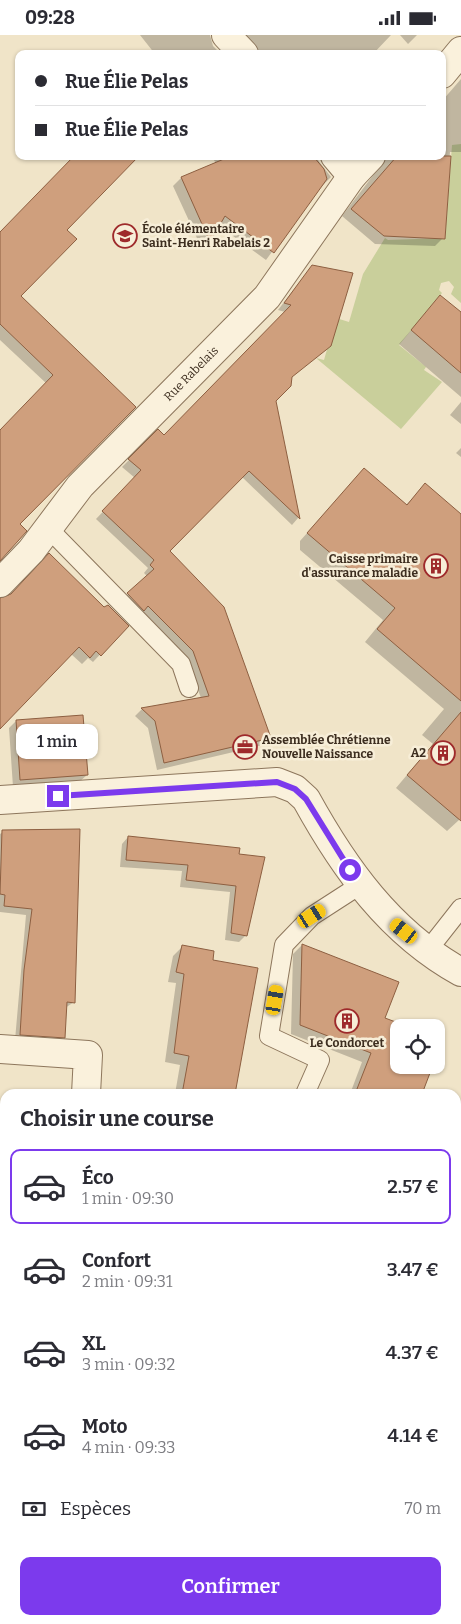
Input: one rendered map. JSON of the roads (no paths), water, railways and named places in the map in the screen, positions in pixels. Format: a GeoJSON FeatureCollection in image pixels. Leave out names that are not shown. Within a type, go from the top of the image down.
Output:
{"type":"FeatureCollection","features":[{"type":"Feature","properties":{"kind":"street"},"geometry":{"type":"LineString","coordinates":[[226,35],[240,50]]}},
{"type":"Feature","properties":{"kind":"street"},"geometry":{"type":"LineString","coordinates":[[446,69],[461,51]]}},
{"type":"Feature","properties":{"kind":"street"},"geometry":{"type":"LineString","coordinates":[[338,160],[352,177]]}},
{"type":"Feature","properties":{"kind":"street","name":"Rue Rabelais"},"geometry":{"type":"LineString","coordinates":[[0,583],[31,551],[80,486],[267,297],[352,177],[367,160]]}},
{"type":"Feature","properties":{"kind":"street"},"geometry":{"type":"LineString","coordinates":[[0,800],[277,782],[295,789],[306,799],[360,885],[392,921],[428,950],[461,972]]}},
{"type":"Feature","properties":{"kind":"street"},"geometry":{"type":"LineString","coordinates":[[0,1049],[88,1055],[86,1089]]}},
{"type":"Feature","properties":{"kind":"lane"},"geometry":{"type":"LineString","coordinates":[[48,528],[181,664],[189,688]]}},
{"type":"Feature","properties":{"kind":"lane"},"geometry":{"type":"LineString","coordinates":[[307,1089],[320,1060],[269,1036],[284,945],[312,916],[360,885]]}},
{"type":"Feature","properties":{"kind":"lane"},"geometry":{"type":"LineString","coordinates":[[428,950],[461,908]]}},
{"type":"Feature","properties":{"kind":"place","name":"École élémentaire Saint-Henri Rabelais 2"},"geometry":{"type":"Point","coordinates":[125,236]}},
{"type":"Feature","properties":{"kind":"place","name":"Caisse primaire d'assurance maladie"},"geometry":{"type":"Point","coordinates":[436,566]}},
{"type":"Feature","properties":{"kind":"place","name":"Assemblée Chrétienne Nouvelle Naissance"},"geometry":{"type":"Point","coordinates":[245,747]}},
{"type":"Feature","properties":{"kind":"place","name":"A2"},"geometry":{"type":"Point","coordinates":[443,753]}},
{"type":"Feature","properties":{"kind":"place","name":"Le Condorcet"},"geometry":{"type":"Point","coordinates":[347,1021]}}]}
